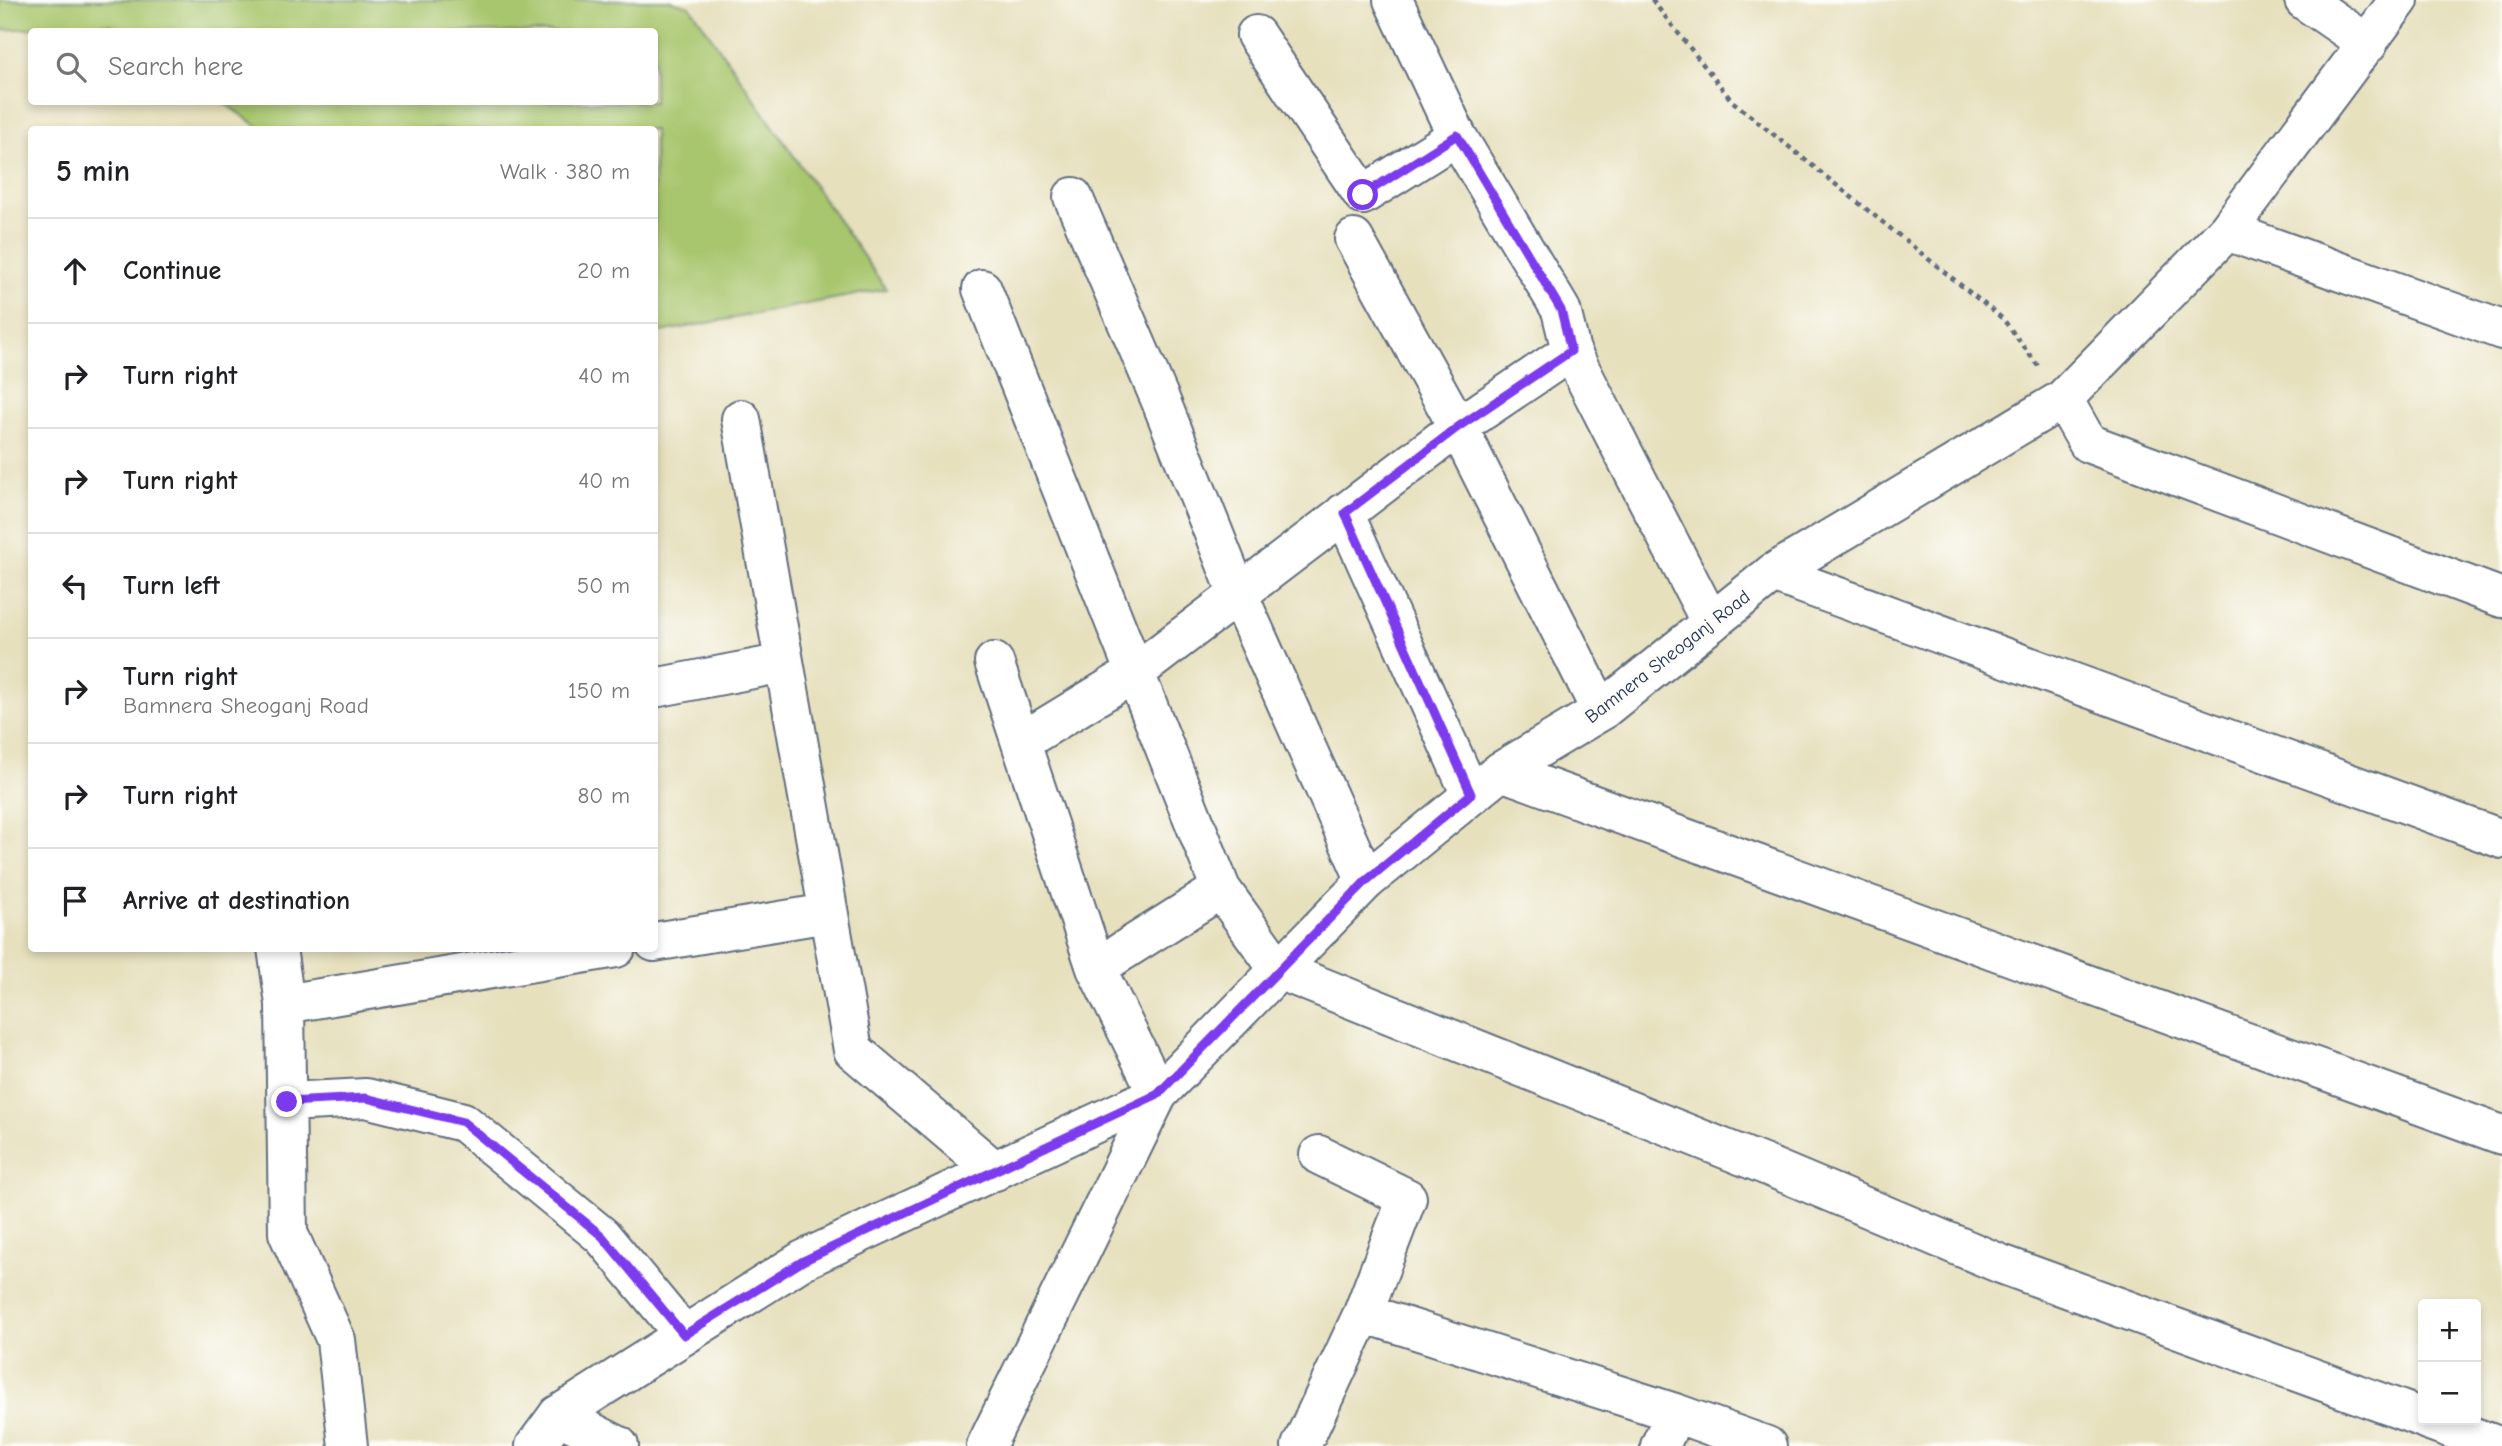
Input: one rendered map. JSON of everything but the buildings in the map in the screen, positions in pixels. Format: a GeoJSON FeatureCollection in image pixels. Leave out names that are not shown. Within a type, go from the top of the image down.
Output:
{"type":"FeatureCollection","features":[{"type":"Feature","properties":{"kind":"street"},"geometry":{"type":"LineString","coordinates":[[1393,0],[1457,135],[1561,310],[1571,351],[1711,622]]}},
{"type":"Feature","properties":{"kind":"street"},"geometry":{"type":"LineString","coordinates":[[2304,0],[2368,44]]}},
{"type":"Feature","properties":{"kind":"street","name":"Bamnera Sheoganj Road"},"geometry":{"type":"LineString","coordinates":[[535,1446],[558,1415],[803,1261],[1158,1094],[1366,881],[1471,794],[1501,771],[1601,710],[1773,573],[2063,399],[2227,231],[2399,0]]}},
{"type":"Feature","properties":{"kind":"street"},"geometry":{"type":"LineString","coordinates":[[1256,35],[1363,195],[1457,135]]}},
{"type":"Feature","properties":{"kind":"street"},"geometry":{"type":"LineString","coordinates":[[1073,197],[1160,399],[1238,594],[1366,881]]}},
{"type":"Feature","properties":{"kind":"street"},"geometry":{"type":"LineString","coordinates":[[2227,231],[2502,330]]}},
{"type":"Feature","properties":{"kind":"street"},"geometry":{"type":"LineString","coordinates":[[1354,239],[1458,427],[1601,710]]}},
{"type":"Feature","properties":{"kind":"street"},"geometry":{"type":"LineString","coordinates":[[982,289],[1221,889],[1279,970],[1768,1166],[2001,1264],[2418,1416]]}},
{"type":"Feature","properties":{"kind":"street"},"geometry":{"type":"LineString","coordinates":[[1021,742],[1136,672],[1458,427],[1571,351]]}},
{"type":"Feature","properties":{"kind":"street"},"geometry":{"type":"LineString","coordinates":[[2063,399],[2088,443],[2502,598]]}},
{"type":"Feature","properties":{"kind":"street"},"geometry":{"type":"LineString","coordinates":[[741,419],[853,1050],[995,1171]]}},
{"type":"Feature","properties":{"kind":"street"},"geometry":{"type":"LineString","coordinates":[[1345,513],[1471,794]]}},
{"type":"Feature","properties":{"kind":"street"},"geometry":{"type":"LineString","coordinates":[[1773,573],[2502,839]]}},
{"type":"Feature","properties":{"kind":"street"},"geometry":{"type":"LineString","coordinates":[[986,1446],[1158,1094],[1096,968],[994,662]]}},
{"type":"Feature","properties":{"kind":"street"},"geometry":{"type":"LineString","coordinates":[[658,687],[784,663]]}},
{"type":"Feature","properties":{"kind":"street"},"geometry":{"type":"LineString","coordinates":[[1501,771],[2502,1135]]}},
{"type":"Feature","properties":{"kind":"street"},"geometry":{"type":"LineString","coordinates":[[1096,968],[1221,889]]}},
{"type":"Feature","properties":{"kind":"street"},"geometry":{"type":"LineString","coordinates":[[658,941],[828,913]]}},
{"type":"Feature","properties":{"kind":"street"},"geometry":{"type":"LineString","coordinates":[[278,952],[285,1004],[288,1233],[336,1340],[348,1446]]}},
{"type":"Feature","properties":{"kind":"street"},"geometry":{"type":"LineString","coordinates":[[285,1004],[592,952]]}},
{"type":"Feature","properties":{"kind":"street"},"geometry":{"type":"LineString","coordinates":[[287,1102],[366,1098],[463,1122],[602,1236],[684,1335]]}},
{"type":"Feature","properties":{"kind":"street"},"geometry":{"type":"LineString","coordinates":[[1301,1446],[1363,1313],[1407,1198],[1320,1155]]}},
{"type":"Feature","properties":{"kind":"street"},"geometry":{"type":"LineString","coordinates":[[1363,1313],[1668,1429],[1767,1446]]}},
{"type":"Feature","properties":{"kind":"street"},"geometry":{"type":"LineString","coordinates":[[558,1415],[619,1446]]}},
{"type":"Feature","properties":{"kind":"street"},"geometry":{"type":"LineString","coordinates":[[2441,1425],[2499,1446]]}},
{"type":"Feature","properties":{"kind":"path"},"geometry":{"type":"LineString","coordinates":[[1652,0],[1732,101],[2003,319],[2063,399]]}},
{"type":"Feature","properties":{"kind":"green space"},"geometry":{"type":"Polygon","coordinates":[[[0,0],[669,0],[690,6],[886,289],[658,332],[658,126],[258,126],[226,105],[658,105],[658,28],[116,28],[110,24],[0,30],[0,0]]]}},
{"type":"Feature","properties":{"kind":"route"},"geometry":{"type":"LineString","coordinates":[[287,1102],[366,1098],[463,1122],[602,1236],[684,1335],[803,1261],[1158,1094],[1366,881],[1471,794],[1345,513],[1458,427],[1571,351],[1561,310],[1457,135],[1363,195]]}}]}
